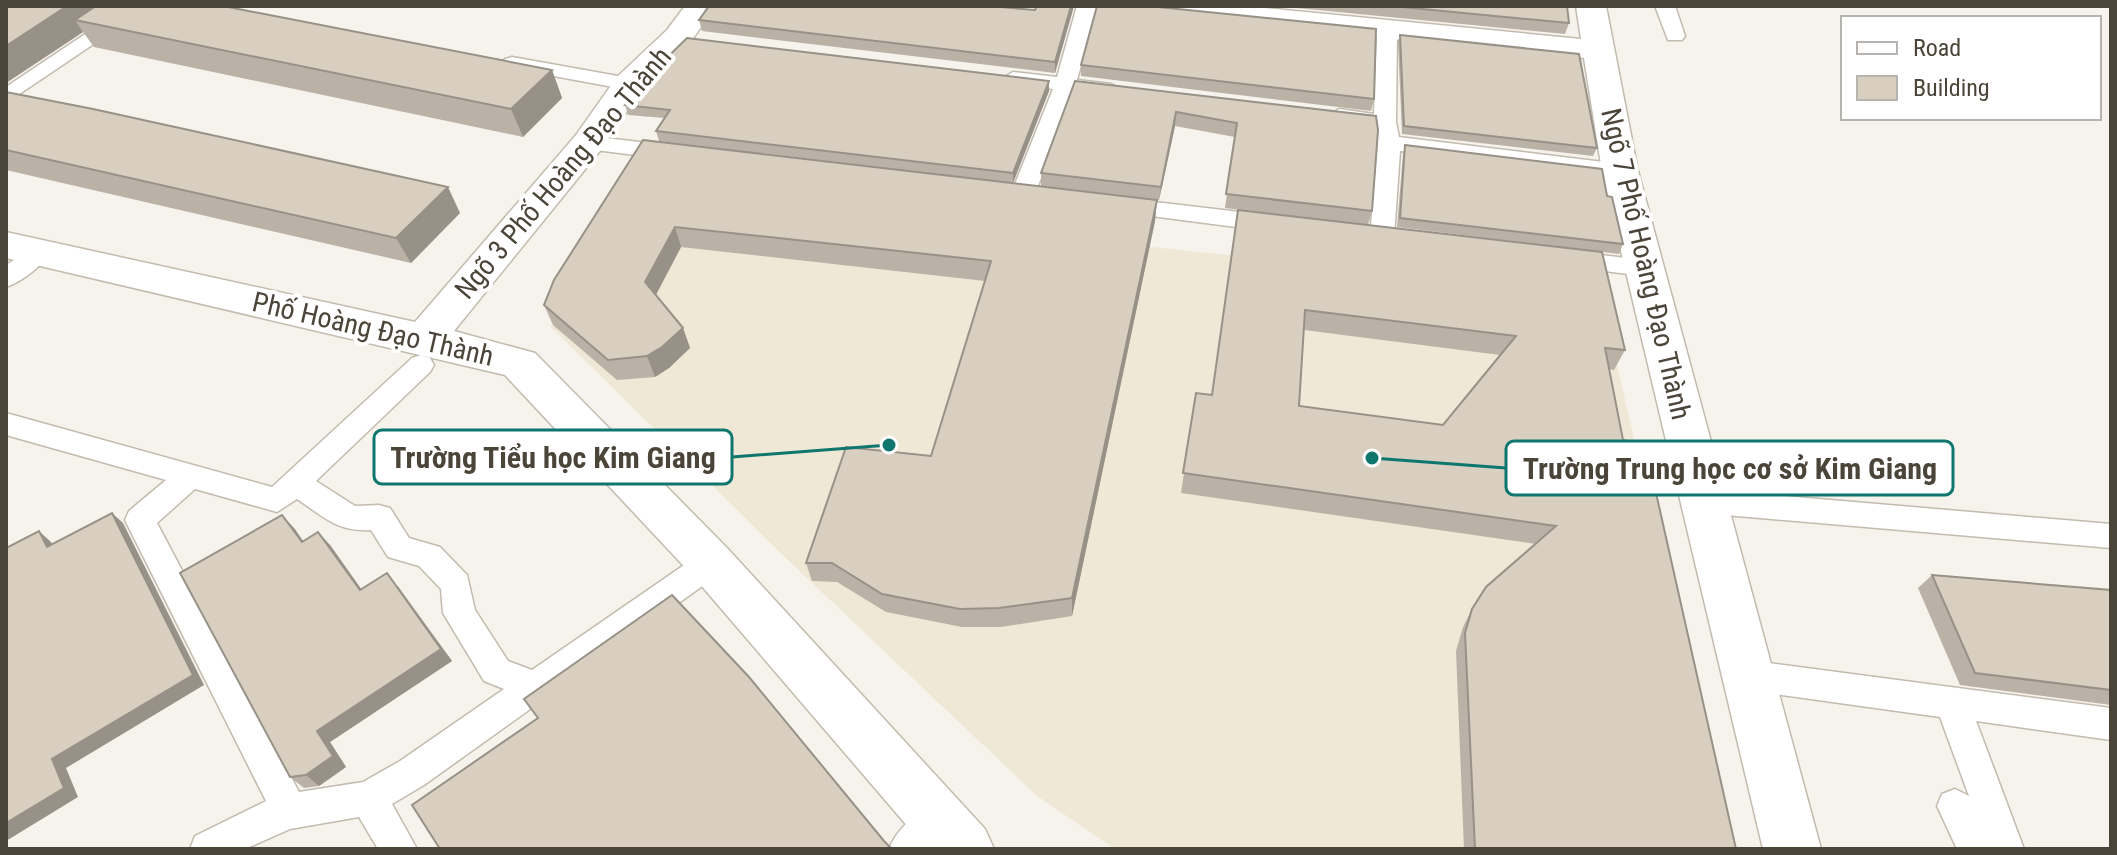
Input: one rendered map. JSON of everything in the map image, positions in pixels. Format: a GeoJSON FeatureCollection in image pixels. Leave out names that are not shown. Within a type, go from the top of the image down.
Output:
{"type":"FeatureCollection","features":[{"type":"Feature","properties":{"kind":"street"},"geometry":{"type":"LineString","coordinates":[[1151,6],[1252,10],[1387,30],[1600,50]]}},
{"type":"Feature","properties":{"kind":"street","name":"Ngõ 7 Phố Hoàng Đạo Thành"},"geometry":{"type":"LineString","coordinates":[[1591,6],[1620,171],[1745,675],[1792,849]]}},
{"type":"Feature","properties":{"kind":"street","name":"Ngõ 3 Phố Hoàng Đạo Thành"},"geometry":{"type":"LineString","coordinates":[[429,349],[588,143],[629,84],[696,28]]}},
{"type":"Feature","properties":{"kind":"street","name":"Phố Hoàng Đạo Thành"},"geometry":{"type":"LineString","coordinates":[[22,249],[429,349],[520,364],[711,563],[937,839]]}},
{"type":"Feature","properties":{"kind":"lane"},"geometry":{"type":"LineString","coordinates":[[6,97],[140,6]]}},
{"type":"Feature","properties":{"kind":"lane"},"geometry":{"type":"LineString","coordinates":[[1054,198],[1015,193],[1065,85],[1087,6]]}},
{"type":"Feature","properties":{"kind":"lane"},"geometry":{"type":"LineString","coordinates":[[1665,6],[1675,36]]}},
{"type":"Feature","properties":{"kind":"lane"},"geometry":{"type":"LineString","coordinates":[[1387,30],[1387,132],[1374,236],[1413,241]]}},
{"type":"Feature","properties":{"kind":"lane"},"geometry":{"type":"LineString","coordinates":[[489,59],[629,84]]}},
{"type":"Feature","properties":{"kind":"lane"},"geometry":{"type":"LineString","coordinates":[[988,75],[1126,92]]}},
{"type":"Feature","properties":{"kind":"lane"},"geometry":{"type":"LineString","coordinates":[[1324,115],[1387,132],[1620,171]]}},
{"type":"Feature","properties":{"kind":"lane"},"geometry":{"type":"LineString","coordinates":[[588,143],[697,156]]}},
{"type":"Feature","properties":{"kind":"lane"},"geometry":{"type":"LineString","coordinates":[[1101,203],[1304,228]]}},
{"type":"Feature","properties":{"kind":"lane"},"geometry":{"type":"LineString","coordinates":[[6,278],[22,249]]}},
{"type":"Feature","properties":{"kind":"lane"},"geometry":{"type":"LineString","coordinates":[[1536,255],[1644,268]]}},
{"type":"Feature","properties":{"kind":"lane"},"geometry":{"type":"LineString","coordinates":[[6,424],[277,500],[429,349]]}},
{"type":"Feature","properties":{"kind":"lane"},"geometry":{"type":"LineString","coordinates":[[189,477],[140,520],[290,811]]}},
{"type":"Feature","properties":{"kind":"lane"},"geometry":{"type":"LineString","coordinates":[[296,483],[350,519],[379,517],[399,548],[429,556],[456,584],[459,613],[496,671],[536,687]]}},
{"type":"Feature","properties":{"kind":"lane"},"geometry":{"type":"LineString","coordinates":[[1702,501],[2111,536]]}},
{"type":"Feature","properties":{"kind":"lane"},"geometry":{"type":"LineString","coordinates":[[208,849],[290,811],[368,798],[412,773],[711,563]]}},
{"type":"Feature","properties":{"kind":"lane"},"geometry":{"type":"LineString","coordinates":[[1745,675],[2111,724]]}},
{"type":"Feature","properties":{"kind":"lane"},"geometry":{"type":"LineString","coordinates":[[1952,702],[2006,849]]}},
{"type":"Feature","properties":{"kind":"lane"},"geometry":{"type":"LineString","coordinates":[[368,798],[399,849]]}},
{"type":"Feature","properties":{"kind":"lane"},"geometry":{"type":"LineString","coordinates":[[1955,806],[1976,849]]}},
{"type":"Feature","properties":{"kind":"shaded area"},"geometry":{"type":"Polygon","coordinates":[[[627,192],[1285,261],[1602,300],[1729,849],[1115,849],[1037,796],[791,563],[551,327],[627,192]]]}},
{"type":"Feature","properties":{"kind":"building"},"geometry":{"type":"Polygon","coordinates":[[[6,6],[67,6],[6,46],[6,6]]]}},
{"type":"Feature","properties":{"kind":"building"},"geometry":{"type":"Polygon","coordinates":[[[96,6],[223,6],[552,70],[511,109],[75,20],[96,6]]]}},
{"type":"Feature","properties":{"kind":"building"},"geometry":{"type":"Polygon","coordinates":[[[709,6],[988,6],[1035,10],[1037,6],[1071,6],[1055,62],[699,20],[709,6]]]}},
{"type":"Feature","properties":{"kind":"building"},"geometry":{"type":"Polygon","coordinates":[[[1097,6],[1148,6],[1376,29],[1374,99],[1081,65],[1097,6]]]}},
{"type":"Feature","properties":{"kind":"building"},"geometry":{"type":"Polygon","coordinates":[[[1391,6],[1567,6],[1569,23],[1391,6]]]}},
{"type":"Feature","properties":{"kind":"building"},"geometry":{"type":"Polygon","coordinates":[[[1400,35],[1579,54],[1597,148],[1404,126],[1400,35]]]}},
{"type":"Feature","properties":{"kind":"building"},"geometry":{"type":"Polygon","coordinates":[[[687,38],[1049,81],[1013,173],[656,131],[670,110],[625,105],[643,81],[687,38]]]}},
{"type":"Feature","properties":{"kind":"building"},"geometry":{"type":"Polygon","coordinates":[[[1075,81],[1376,116],[1378,130],[1372,211],[1226,194],[1237,123],[1176,112],[1161,187],[1041,173],[1075,81]]]}},
{"type":"Feature","properties":{"kind":"building"},"geometry":{"type":"Polygon","coordinates":[[[6,92],[448,187],[396,238],[6,150],[6,92]]]}},
{"type":"Feature","properties":{"kind":"building"},"geometry":{"type":"Polygon","coordinates":[[[643,140],[1157,200],[1072,598],[999,608],[960,609],[882,594],[832,563],[806,563],[846,447],[931,456],[991,261],[675,227],[645,282],[683,328],[647,356],[608,360],[544,305],[554,280],[643,140]]]}},
{"type":"Feature","properties":{"kind":"building"},"geometry":{"type":"Polygon","coordinates":[[[1405,145],[1602,169],[1607,196],[1612,197],[1623,244],[1400,218],[1405,145]]]}},
{"type":"Feature","properties":{"kind":"building"},"geometry":{"type":"Polygon","coordinates":[[[1238,210],[1602,252],[1625,350],[1605,348],[1623,440],[1645,444],[1736,849],[1475,849],[1465,633],[1472,609],[1486,587],[1556,526],[1183,473],[1196,393],[1212,395],[1238,210]],[[1305,310],[1299,406],[1443,425],[1516,336],[1305,310]]]}},
{"type":"Feature","properties":{"kind":"building"},"geometry":{"type":"Polygon","coordinates":[[[112,513],[193,675],[52,759],[64,788],[6,823],[6,548],[39,531],[47,547],[112,513]]]}},
{"type":"Feature","properties":{"kind":"building"},"geometry":{"type":"Polygon","coordinates":[[[282,515],[302,542],[318,532],[360,590],[387,573],[441,649],[317,731],[333,756],[306,775],[290,777],[180,573],[282,515]]]}},
{"type":"Feature","properties":{"kind":"building"},"geometry":{"type":"Polygon","coordinates":[[[1932,575],[2111,590],[2111,690],[1975,673],[1932,575]]]}},
{"type":"Feature","properties":{"kind":"building"},"geometry":{"type":"Polygon","coordinates":[[[672,595],[749,677],[892,849],[440,849],[412,805],[538,718],[524,699],[672,595]]]}},
{"type":"Feature","properties":{"kind":"place","name":"Trường Tiểu học Kim Giang"},"geometry":{"type":"Point","coordinates":[889,445]}},
{"type":"Feature","properties":{"kind":"place","name":"Trường Trung học cơ sở Kim Giang"},"geometry":{"type":"Point","coordinates":[1372,458]}}]}
